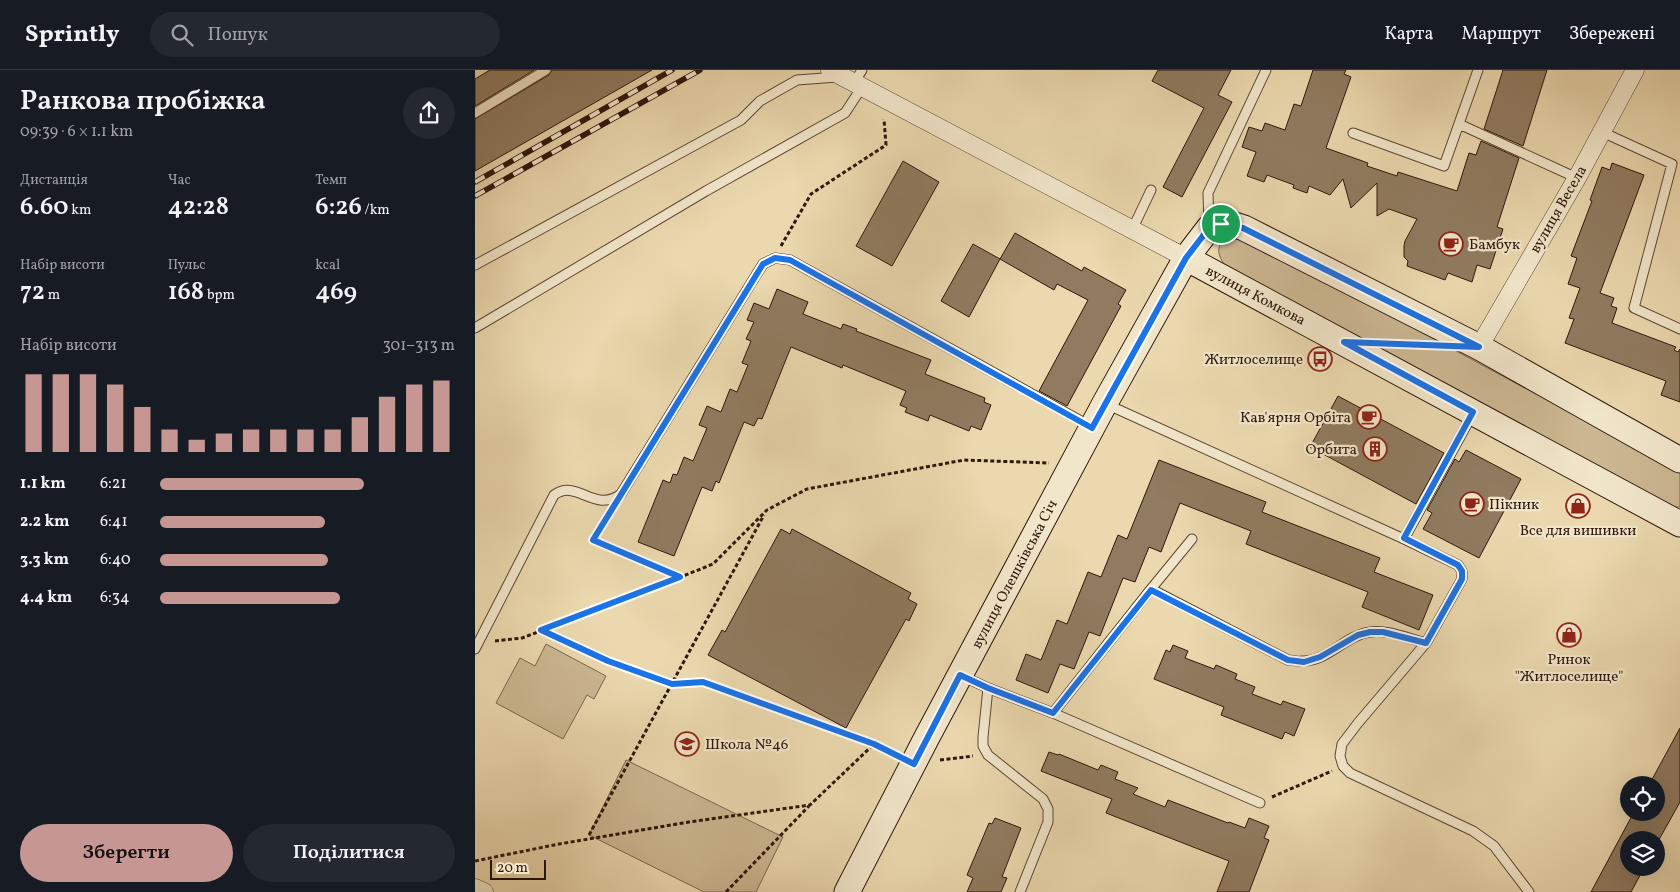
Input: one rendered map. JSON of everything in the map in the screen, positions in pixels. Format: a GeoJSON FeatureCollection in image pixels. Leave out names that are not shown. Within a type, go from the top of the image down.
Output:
{"type":"FeatureCollection","features":[{"type":"Feature","properties":{"kind":"street","name":"вулиця Весела"},"geometry":{"type":"LineString","coordinates":[[1479,347],[1577,178],[1635,70]]}},
{"type":"Feature","properties":{"kind":"street","name":"вулиця Комкова"},"geometry":{"type":"LineString","coordinates":[[850,77],[882,98],[1186,258],[1680,524]]}},
{"type":"Feature","properties":{"kind":"street"},"geometry":{"type":"LineString","coordinates":[[1209,228],[1221,224],[1232,224],[1243,228],[1479,347],[1680,460]]}},
{"type":"Feature","properties":{"kind":"street","name":"вулиця Олешківська Січ"},"geometry":{"type":"LineString","coordinates":[[847,892],[1105,403],[1186,258],[1209,228]]}},
{"type":"Feature","properties":{"kind":"street"},"geometry":{"type":"LineString","coordinates":[[475,888],[484,892]]}},
{"type":"Feature","properties":{"kind":"lane"},"geometry":{"type":"LineString","coordinates":[[475,113],[546,70]]}},
{"type":"Feature","properties":{"kind":"lane"},"geometry":{"type":"LineString","coordinates":[[1209,228],[1208,193],[1265,70]]}},
{"type":"Feature","properties":{"kind":"lane"},"geometry":{"type":"LineString","coordinates":[[1353,133],[1444,166],[1478,70]]}},
{"type":"Feature","properties":{"kind":"lane"},"geometry":{"type":"LineString","coordinates":[[475,265],[741,120],[760,101],[797,80],[850,77],[845,113],[706,191],[475,328]]}},
{"type":"Feature","properties":{"kind":"lane"},"geometry":{"type":"LineString","coordinates":[[1459,124],[1577,178]]}},
{"type":"Feature","properties":{"kind":"lane"},"geometry":{"type":"LineString","coordinates":[[1602,132],[1672,164],[1634,308],[1680,329]]}},
{"type":"Feature","properties":{"kind":"lane"},"geometry":{"type":"LineString","coordinates":[[1133,230],[1151,190]]}},
{"type":"Feature","properties":{"kind":"lane"},"geometry":{"type":"LineString","coordinates":[[476,646],[554,495],[560,490],[569,490],[601,501],[613,500],[621,494],[763,264],[775,258],[790,260],[1092,428]]}},
{"type":"Feature","properties":{"kind":"lane"},"geometry":{"type":"LineString","coordinates":[[1105,403],[1404,538],[1458,565],[1462,571],[1462,579],[1426,643],[1342,744],[1340,756],[1343,766],[1350,773],[1473,831],[1494,846],[1529,892]]}},
{"type":"Feature","properties":{"kind":"lane"},"geometry":{"type":"LineString","coordinates":[[1404,538],[1473,412]]}},
{"type":"Feature","properties":{"kind":"lane"},"geometry":{"type":"LineString","coordinates":[[1053,713],[1192,539]]}},
{"type":"Feature","properties":{"kind":"lane"},"geometry":{"type":"LineString","coordinates":[[1151,590],[1288,660],[1304,662],[1320,657],[1358,635],[1370,632],[1383,632],[1426,643]]}},
{"type":"Feature","properties":{"kind":"lane"},"geometry":{"type":"LineString","coordinates":[[960,675],[1260,802]]}},
{"type":"Feature","properties":{"kind":"lane"},"geometry":{"type":"LineString","coordinates":[[988,688],[983,746],[988,755],[1043,799],[1048,809],[1048,822],[1020,892]]}},
{"type":"Feature","properties":{"kind":"path"},"geometry":{"type":"LineString","coordinates":[[775,258],[811,194],[886,145],[882,98]]}},
{"type":"Feature","properties":{"kind":"path"},"geometry":{"type":"LineString","coordinates":[[1392,344],[1430,345]]}},
{"type":"Feature","properties":{"kind":"path"},"geometry":{"type":"LineString","coordinates":[[476,646],[521,638],[713,564],[767,510],[807,489],[964,460],[1072,464]]}},
{"type":"Feature","properties":{"kind":"path"},"geometry":{"type":"LineString","coordinates":[[621,494],[593,540],[680,577]]}},
{"type":"Feature","properties":{"kind":"path"},"geometry":{"type":"LineString","coordinates":[[589,835],[767,510]]}},
{"type":"Feature","properties":{"kind":"path"},"geometry":{"type":"LineString","coordinates":[[541,630],[608,661],[672,684],[703,682],[874,744],[914,764],[988,755]]}},
{"type":"Feature","properties":{"kind":"path"},"geometry":{"type":"LineString","coordinates":[[726,892],[810,805],[874,744]]}},
{"type":"Feature","properties":{"kind":"path"},"geometry":{"type":"LineString","coordinates":[[1260,802],[1343,766]]}},
{"type":"Feature","properties":{"kind":"path"},"geometry":{"type":"LineString","coordinates":[[475,860],[689,822],[810,805]]}},
{"type":"Feature","properties":{"kind":"shaded area"},"geometry":{"type":"Polygon","coordinates":[[[1240,234],[1680,472],[1680,507],[1675,507],[1224,264],[1219,252],[1221,243],[1228,237],[1240,234]]]}},
{"type":"Feature","properties":{"kind":"shaded area"},"geometry":{"type":"Polygon","coordinates":[[[546,644],[606,676],[594,699],[587,695],[563,739],[496,703],[520,658],[535,666],[546,644]]]}},
{"type":"Feature","properties":{"kind":"shaded area"},"geometry":{"type":"Polygon","coordinates":[[[626,760],[783,837],[756,892],[704,892],[589,835],[626,760]]]}},
{"type":"Feature","properties":{"kind":"building"},"geometry":{"type":"Polygon","coordinates":[[[490,70],[534,70],[475,106],[475,79],[490,70]]]}},
{"type":"Feature","properties":{"kind":"building"},"geometry":{"type":"Polygon","coordinates":[[[552,70],[652,70],[475,171],[475,119],[549,75],[552,70]]]}},
{"type":"Feature","properties":{"kind":"building"},"geometry":{"type":"Polygon","coordinates":[[[1158,70],[1231,70],[1218,95],[1232,102],[1182,197],[1163,187],[1204,108],[1152,81],[1158,70]]]}},
{"type":"Feature","properties":{"kind":"building"},"geometry":{"type":"Polygon","coordinates":[[[1313,70],[1346,70],[1344,74],[1351,77],[1326,148],[1368,163],[1367,166],[1397,176],[1398,172],[1457,191],[1469,153],[1476,155],[1481,141],[1519,158],[1497,227],[1503,229],[1490,269],[1477,265],[1472,282],[1448,273],[1445,280],[1407,266],[1408,261],[1404,257],[1405,241],[1417,219],[1389,209],[1377,216],[1377,183],[1351,208],[1343,179],[1330,195],[1309,186],[1307,193],[1293,188],[1294,185],[1267,175],[1264,182],[1247,176],[1256,152],[1242,147],[1249,127],[1262,131],[1265,123],[1285,130],[1294,104],[1301,106],[1313,70]]]}},
{"type":"Feature","properties":{"kind":"building"},"geometry":{"type":"Polygon","coordinates":[[[1503,70],[1547,70],[1523,146],[1484,129],[1503,70]]]}},
{"type":"Feature","properties":{"kind":"building"},"geometry":{"type":"Polygon","coordinates":[[[903,161],[939,182],[892,266],[856,246],[903,161]]]}},
{"type":"Feature","properties":{"kind":"building"},"geometry":{"type":"Polygon","coordinates":[[[1612,163],[1644,175],[1600,293],[1614,298],[1611,306],[1617,308],[1612,323],[1676,347],[1674,350],[1678,352],[1680,349],[1680,402],[1661,395],[1666,381],[1565,343],[1574,319],[1569,318],[1580,288],[1568,284],[1577,258],[1571,256],[1592,201],[1590,200],[1602,167],[1610,170],[1612,163]]]}},
{"type":"Feature","properties":{"kind":"building"},"geometry":{"type":"Polygon","coordinates":[[[1015,233],[1082,271],[1084,267],[1126,290],[1118,304],[1121,306],[1067,406],[1039,391],[1088,300],[1057,284],[1054,290],[1000,259],[1015,233]]]}},
{"type":"Feature","properties":{"kind":"building"},"geometry":{"type":"Polygon","coordinates":[[[973,244],[1000,259],[969,317],[941,301],[973,244]]]}},
{"type":"Feature","properties":{"kind":"building"},"geometry":{"type":"Polygon","coordinates":[[[777,289],[808,302],[803,314],[841,329],[843,324],[857,329],[856,331],[931,360],[925,374],[985,398],[984,402],[991,405],[981,430],[971,426],[969,431],[930,415],[928,421],[905,412],[907,408],[900,405],[906,391],[843,365],[842,368],[791,347],[762,419],[758,418],[754,426],[744,422],[719,483],[716,481],[712,491],[702,487],[674,556],[638,542],[663,480],[670,483],[673,474],[677,475],[684,457],[693,461],[707,428],[699,425],[707,406],[721,412],[730,389],[737,392],[748,365],[742,363],[751,341],[746,339],[754,322],[747,320],[754,303],[769,309],[777,289]]]}},
{"type":"Feature","properties":{"kind":"building","name":"Орбита"},"geometry":{"type":"Polygon","coordinates":[[[1338,396],[1444,453],[1416,504],[1310,447],[1338,396]]]}},
{"type":"Feature","properties":{"kind":"building","name":"Пікник"},"geometry":{"type":"Polygon","coordinates":[[[1466,450],[1521,479],[1479,558],[1423,529],[1432,513],[1427,510],[1455,459],[1459,462],[1466,450]]]}},
{"type":"Feature","properties":{"kind":"building"},"geometry":{"type":"Polygon","coordinates":[[[1159,460],[1266,502],[1262,512],[1380,558],[1374,572],[1433,595],[1419,630],[1362,607],[1368,592],[1246,544],[1251,531],[1180,503],[1161,552],[1149,547],[1135,582],[1123,578],[1100,636],[1089,632],[1074,669],[1060,664],[1048,693],[1016,680],[1026,654],[1041,660],[1057,620],[1067,624],[1088,572],[1101,577],[1118,535],[1127,539],[1159,460]]]}},
{"type":"Feature","properties":{"kind":"building"},"geometry":{"type":"Polygon","coordinates":[[[781,529],[790,534],[792,529],[911,593],[908,599],[917,604],[909,621],[906,619],[846,728],[708,655],[722,630],[725,632],[781,529]]]}},
{"type":"Feature","properties":{"kind":"building"},"geometry":{"type":"Polygon","coordinates":[[[1173,645],[1188,651],[1185,658],[1214,669],[1216,665],[1237,674],[1235,679],[1255,687],[1252,694],[1281,705],[1283,701],[1305,709],[1294,736],[1285,732],[1282,739],[1221,715],[1224,707],[1154,679],[1166,650],[1170,652],[1173,645]]]}},
{"type":"Feature","properties":{"kind":"building"},"geometry":{"type":"Polygon","coordinates":[[[1680,728],[1680,802],[1664,831],[1624,831],[1629,821],[1665,821],[1665,776],[1654,776],[1680,728]]]}},
{"type":"Feature","properties":{"kind":"building"},"geometry":{"type":"Polygon","coordinates":[[[1049,752],[1059,754],[1098,770],[1101,765],[1118,772],[1115,779],[1138,788],[1133,794],[1165,807],[1168,800],[1245,828],[1249,818],[1269,826],[1264,838],[1269,840],[1249,892],[1217,892],[1229,861],[1106,813],[1112,799],[1041,771],[1049,752]]]}},
{"type":"Feature","properties":{"kind":"building"},"geometry":{"type":"Polygon","coordinates":[[[995,818],[1021,828],[1002,877],[1007,878],[1001,892],[967,892],[973,878],[967,875],[989,823],[992,824],[995,818]]]}},
{"type":"Feature","properties":{"kind":"building"},"geometry":{"type":"Polygon","coordinates":[[[1620,838],[1620,876],[1640,876],[1631,892],[1591,892],[1620,838]]]}},
{"type":"Feature","properties":{"kind":"railway"},"geometry":{"type":"LineString","coordinates":[[475,182],[672,70]]}},
{"type":"Feature","properties":{"kind":"railway"},"geometry":{"type":"LineString","coordinates":[[475,196],[700,70]]}},
{"type":"Feature","properties":{"kind":"place","name":"Бамбук"},"geometry":{"type":"Point","coordinates":[1451,244]}},
{"type":"Feature","properties":{"kind":"place","name":"Житлоселище"},"geometry":{"type":"Point","coordinates":[1320,359]}},
{"type":"Feature","properties":{"kind":"place","name":"Кав'ярня Орбіта"},"geometry":{"type":"Point","coordinates":[1369,417]}},
{"type":"Feature","properties":{"kind":"place","name":"Орбита"},"geometry":{"type":"Point","coordinates":[1375,449]}},
{"type":"Feature","properties":{"kind":"place","name":"Пікник"},"geometry":{"type":"Point","coordinates":[1472,504]}},
{"type":"Feature","properties":{"kind":"place","name":"Все для вишивки"},"geometry":{"type":"Point","coordinates":[1578,506]}},
{"type":"Feature","properties":{"kind":"place","name":"Ринок \"Житлоселище\""},"geometry":{"type":"Point","coordinates":[1569,635]}},
{"type":"Feature","properties":{"kind":"place","name":"Школа №46"},"geometry":{"type":"Point","coordinates":[687,744]}},
{"type":"Feature","properties":{"kind":"route"},"geometry":{"type":"LineString","coordinates":[[1221,224],[1232,224],[1243,228],[1479,347],[1344,342],[1473,412],[1404,538],[1458,565],[1462,571],[1462,579],[1426,643],[1383,632],[1370,632],[1358,635],[1320,657],[1304,662],[1288,660],[1151,590],[1053,713],[960,675],[914,764],[874,744],[703,682],[672,684],[608,661],[541,630],[680,577],[593,540],[763,264],[775,258],[790,260],[1092,428],[1186,258],[1209,228],[1221,224]]}}]}
